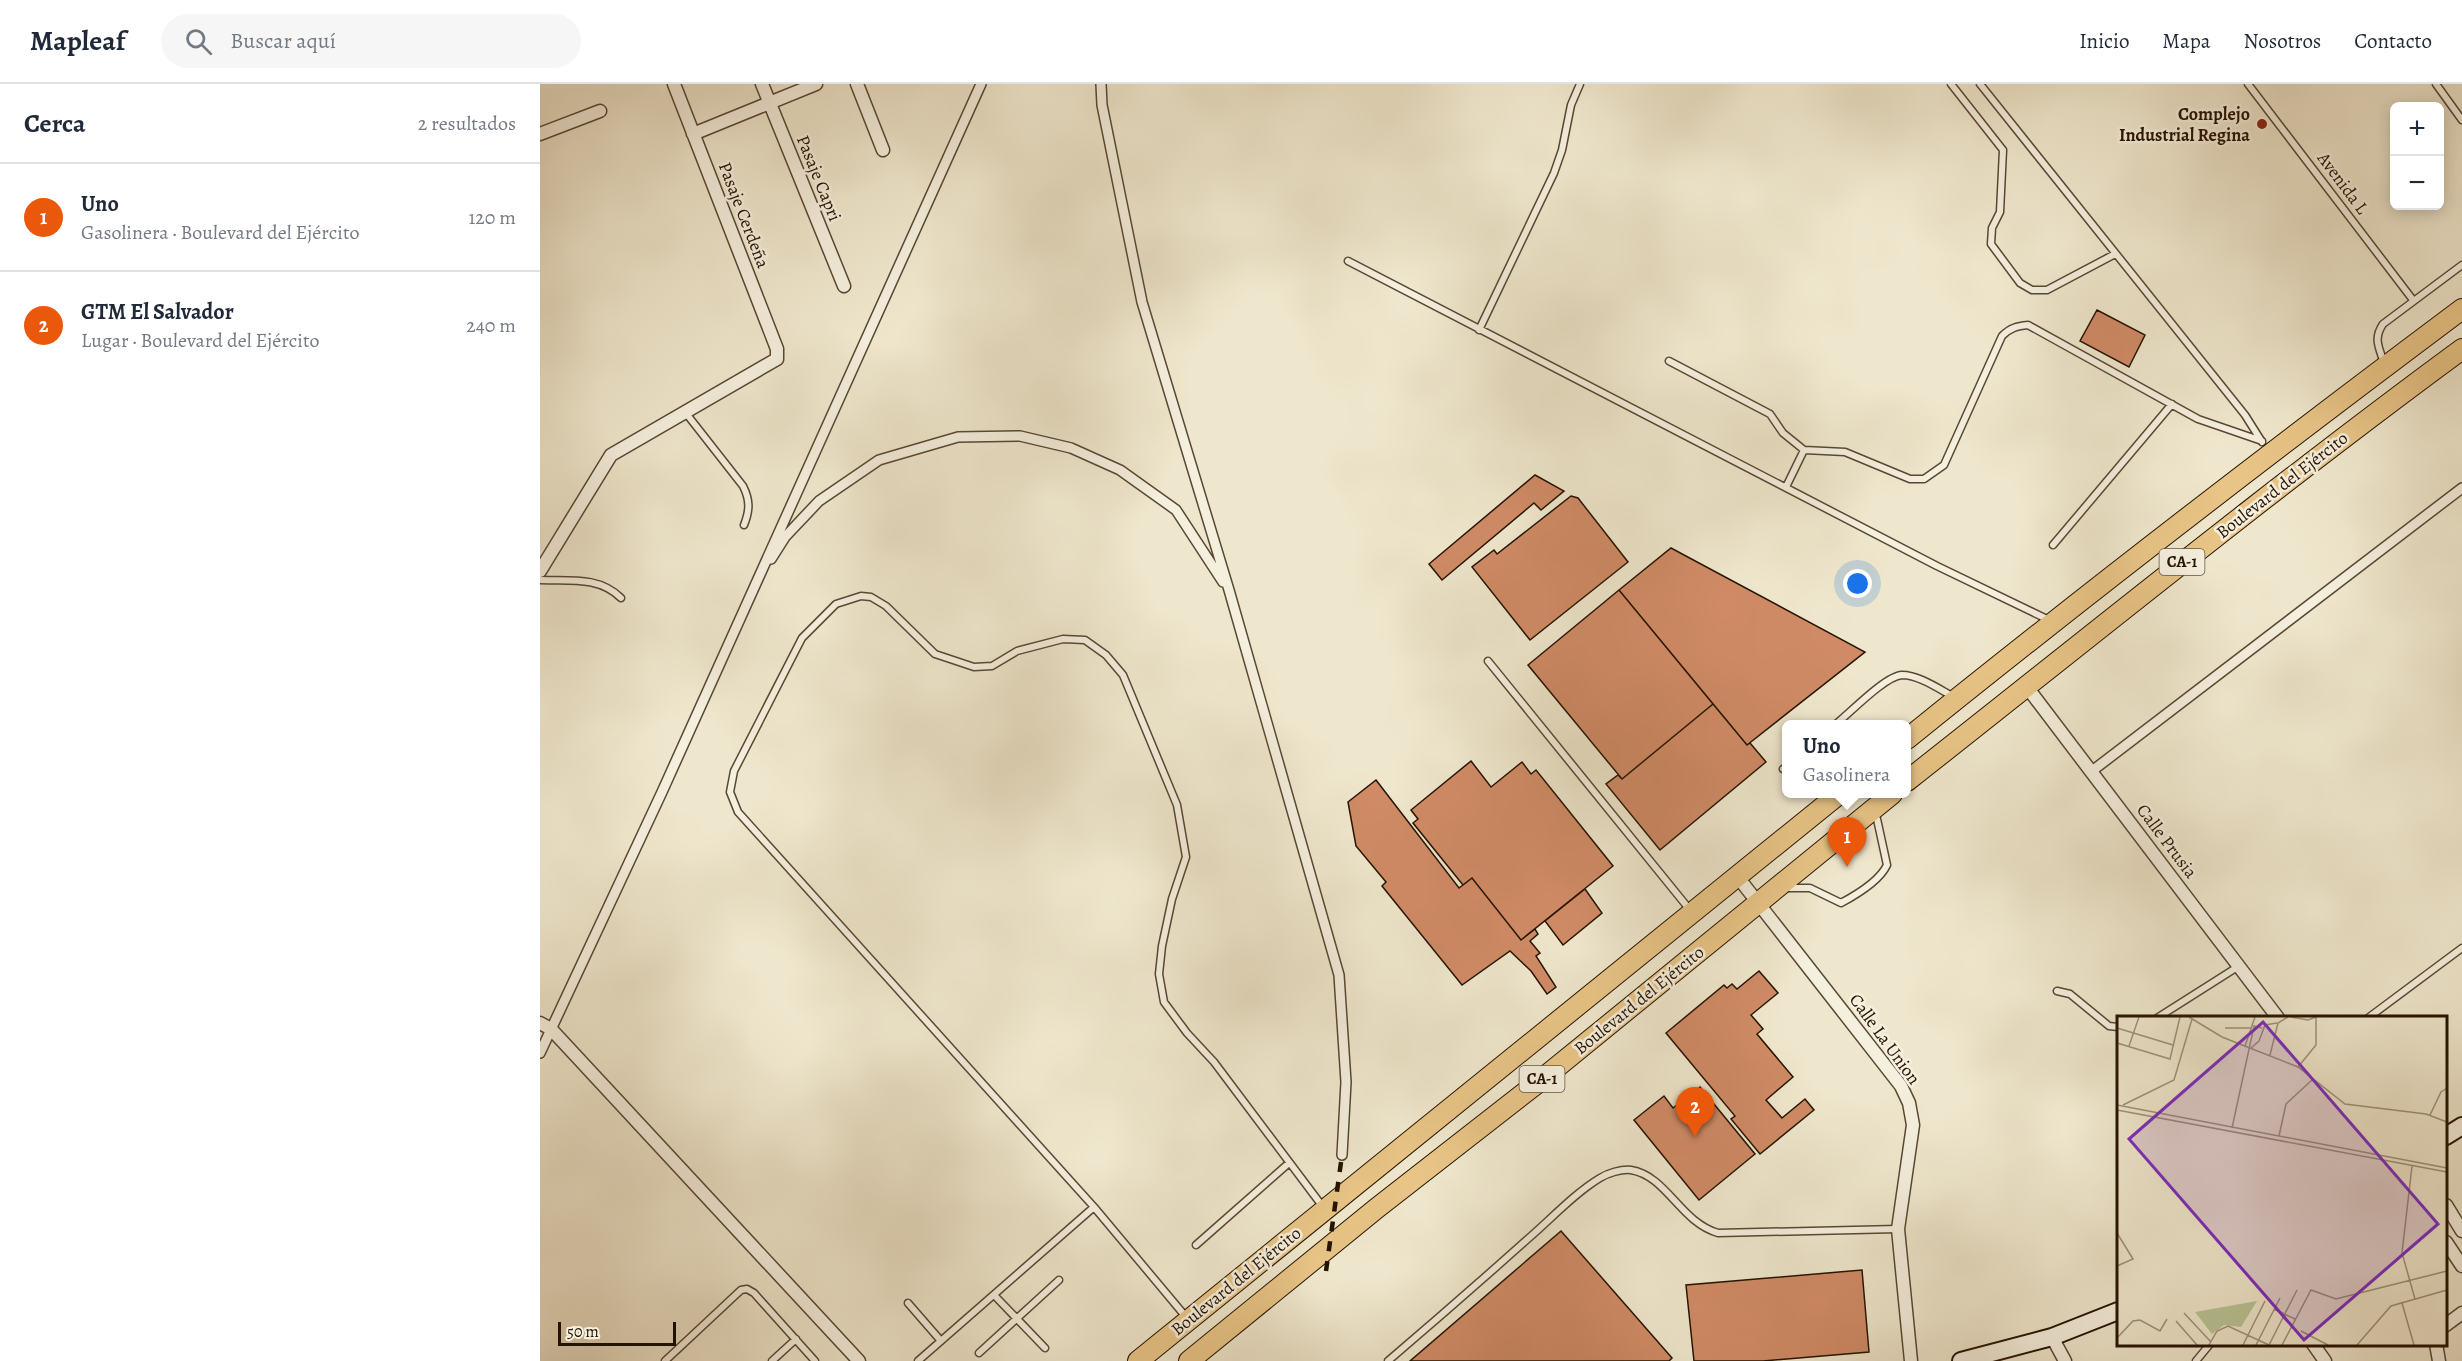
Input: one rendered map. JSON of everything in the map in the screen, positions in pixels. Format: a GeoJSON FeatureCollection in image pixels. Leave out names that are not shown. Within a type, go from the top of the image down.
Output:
{"type":"FeatureCollection","features":[{"type":"Feature","properties":{"kind":"highway","name":"Boulevard del Ejército"},"geometry":{"type":"LineString","coordinates":[[1911,736],[2266,447],[2386,366],[2462,309]]}},
{"type":"Feature","properties":{"kind":"highway","name":"Boulevard del Ejército"},"geometry":{"type":"LineString","coordinates":[[1911,778],[2247,511],[2462,349]]}},
{"type":"Feature","properties":{"kind":"highway","name":"Boulevard del Ejército"},"geometry":{"type":"LineString","coordinates":[[1138,1361],[1834,798]]}},
{"type":"Feature","properties":{"kind":"highway","name":"Boulevard del Ejército"},"geometry":{"type":"LineString","coordinates":[[1189,1361],[1887,798]]}},
{"type":"Feature","properties":{"kind":"highway"},"geometry":{"type":"LineString","coordinates":[[1797,827],[1793,834],[1792,846],[1802,855],[1816,855]]}},
{"type":"Feature","properties":{"kind":"highway"},"geometry":{"type":"LineString","coordinates":[[1716,894],[1731,889],[1744,898],[1746,908],[1738,919]]}},
{"type":"Feature","properties":{"kind":"main road"},"geometry":{"type":"LineString","coordinates":[[2447,1135],[2462,1126]]}},
{"type":"Feature","properties":{"kind":"main road"},"geometry":{"type":"LineString","coordinates":[[1960,1361],[2052,1337],[2117,1311]]}},
{"type":"Feature","properties":{"kind":"street","name":"Pasaje Cerdeña"},"geometry":{"type":"LineString","coordinates":[[674,84],[777,349],[777,359],[685,411]]}},
{"type":"Feature","properties":{"kind":"street","name":"Pasaje Capri"},"geometry":{"type":"LineString","coordinates":[[762,84],[844,286]]}},
{"type":"Feature","properties":{"kind":"street"},"geometry":{"type":"LineString","coordinates":[[693,134],[816,84]]}},
{"type":"Feature","properties":{"kind":"street"},"geometry":{"type":"LineString","coordinates":[[857,84],[883,150]]}},
{"type":"Feature","properties":{"kind":"street"},"geometry":{"type":"LineString","coordinates":[[540,1053],[545,1026],[662,792],[981,84]]}},
{"type":"Feature","properties":{"kind":"street"},"geometry":{"type":"LineString","coordinates":[[1101,84],[1102,105],[1142,302],[1229,590],[1339,975],[1346,1082],[1342,1155]]}},
{"type":"Feature","properties":{"kind":"street"},"geometry":{"type":"LineString","coordinates":[[540,134],[600,111]]}},
{"type":"Feature","properties":{"kind":"street"},"geometry":{"type":"LineString","coordinates":[[540,571],[611,455],[685,411]]}},
{"type":"Feature","properties":{"kind":"street"},"geometry":{"type":"LineString","coordinates":[[750,594],[785,537],[819,501],[879,460],[958,437],[1010,436],[1020,436],[1071,448],[1120,470],[1176,510],[1229,590]]}},
{"type":"Feature","properties":{"kind":"street"},"geometry":{"type":"LineString","coordinates":[[2091,771],[2462,488]]}},
{"type":"Feature","properties":{"kind":"street","name":"Calle Prusia"},"geometry":{"type":"LineString","coordinates":[[2027,687],[2277,1016]]}},
{"type":"Feature","properties":{"kind":"street","name":"Calle La Union"},"geometry":{"type":"LineString","coordinates":[[1737,876],[1901,1086],[1909,1103],[1913,1125],[1898,1229],[1911,1361]]}},
{"type":"Feature","properties":{"kind":"street"},"geometry":{"type":"LineString","coordinates":[[545,1026],[859,1361]]}},
{"type":"Feature","properties":{"kind":"street"},"geometry":{"type":"LineString","coordinates":[[2447,1208],[2462,1231]]}},
{"type":"Feature","properties":{"kind":"street"},"geometry":{"type":"LineString","coordinates":[[2447,1245],[2462,1266]]}},
{"type":"Feature","properties":{"kind":"street"},"geometry":{"type":"LineString","coordinates":[[2447,1324],[2462,1314]]}},
{"type":"Feature","properties":{"kind":"street"},"geometry":{"type":"LineString","coordinates":[[2052,1337],[2065,1361]]}},
{"type":"Feature","properties":{"kind":"street"},"geometry":{"type":"LineString","coordinates":[[2314,1346],[2325,1361]]}},
{"type":"Feature","properties":{"kind":"street"},"geometry":{"type":"LineString","coordinates":[[2436,1346],[2439,1361]]}},
{"type":"Feature","properties":{"kind":"lane"},"geometry":{"type":"LineString","coordinates":[[1479,330],[1554,173],[1562,150],[1571,105],[1580,84]]}},
{"type":"Feature","properties":{"kind":"lane"},"geometry":{"type":"LineString","coordinates":[[1951,84],[2003,150],[2000,212],[1992,228],[1991,244],[2020,283],[2032,290],[2047,290],[2115,254]]}},
{"type":"Feature","properties":{"kind":"lane"},"geometry":{"type":"LineString","coordinates":[[1980,84],[2245,415],[2266,447]]}},
{"type":"Feature","properties":{"kind":"lane","name":"Avenida L"},"geometry":{"type":"LineString","coordinates":[[2248,84],[2413,300]]}},
{"type":"Feature","properties":{"kind":"lane"},"geometry":{"type":"LineString","coordinates":[[2436,84],[2462,120]]}},
{"type":"Feature","properties":{"kind":"lane"},"geometry":{"type":"LineString","coordinates":[[1348,261],[1937,566],[2053,621]]}},
{"type":"Feature","properties":{"kind":"lane"},"geometry":{"type":"LineString","coordinates":[[2386,366],[2377,342],[2377,333],[2383,324],[2462,265]]}},
{"type":"Feature","properties":{"kind":"lane"},"geometry":{"type":"LineString","coordinates":[[1669,361],[1770,414],[1783,433],[1804,450],[1845,452],[1910,479],[1924,479],[1944,465],[2002,336],[2009,329],[2028,325],[2198,419],[2266,447]]}},
{"type":"Feature","properties":{"kind":"lane"},"geometry":{"type":"LineString","coordinates":[[2053,545],[2172,404]]}},
{"type":"Feature","properties":{"kind":"lane"},"geometry":{"type":"LineString","coordinates":[[685,411],[743,486],[748,496],[749,512],[744,525]]}},
{"type":"Feature","properties":{"kind":"lane"},"geometry":{"type":"LineString","coordinates":[[1786,487],[1804,450]]}},
{"type":"Feature","properties":{"kind":"lane"},"geometry":{"type":"LineString","coordinates":[[540,580],[590,581],[613,590],[621,598]]}},
{"type":"Feature","properties":{"kind":"lane"},"geometry":{"type":"LineString","coordinates":[[1189,1319],[1094,1207],[738,812],[730,792],[734,771],[802,638],[836,604],[861,596],[872,597],[886,606],[935,654],[957,663],[974,667],[992,666],[1017,651],[1063,639],[1085,640],[1106,655],[1123,675],[1177,805],[1185,847],[1186,857],[1172,899],[1162,946],[1159,974],[1164,1002],[1187,1033],[1214,1062],[1325,1209]]}},
{"type":"Feature","properties":{"kind":"lane"},"geometry":{"type":"LineString","coordinates":[[1488,661],[1692,913]]}},
{"type":"Feature","properties":{"kind":"lane"},"geometry":{"type":"LineString","coordinates":[[1841,720],[1890,679],[1903,675],[1920,680],[1957,698]]}},
{"type":"Feature","properties":{"kind":"lane"},"geometry":{"type":"LineString","coordinates":[[1776,888],[1810,888],[1841,903],[1850,899],[1884,871],[1887,865],[1877,819]]}},
{"type":"Feature","properties":{"kind":"lane"},"geometry":{"type":"LineString","coordinates":[[2369,1016],[2462,948]]}},
{"type":"Feature","properties":{"kind":"lane"},"geometry":{"type":"LineString","coordinates":[[2159,1016],[2239,966]]}},
{"type":"Feature","properties":{"kind":"lane"},"geometry":{"type":"LineString","coordinates":[[2057,991],[2070,994],[2109,1026],[2117,1027]]}},
{"type":"Feature","properties":{"kind":"lane"},"geometry":{"type":"LineString","coordinates":[[1196,1245],[1289,1163]]}},
{"type":"Feature","properties":{"kind":"lane"},"geometry":{"type":"LineString","coordinates":[[1388,1361],[1567,1205],[1598,1179],[1610,1173],[1629,1170],[1644,1175],[1662,1188],[1695,1223],[1718,1233],[1898,1229]]}},
{"type":"Feature","properties":{"kind":"lane"},"geometry":{"type":"LineString","coordinates":[[918,1361],[1094,1207]]}},
{"type":"Feature","properties":{"kind":"lane"},"geometry":{"type":"LineString","coordinates":[[979,1353],[1059,1280]]}},
{"type":"Feature","properties":{"kind":"lane"},"geometry":{"type":"LineString","coordinates":[[665,1361],[741,1290],[747,1289],[754,1293],[815,1361]]}},
{"type":"Feature","properties":{"kind":"lane"},"geometry":{"type":"LineString","coordinates":[[994,1295],[1045,1348]]}},
{"type":"Feature","properties":{"kind":"lane"},"geometry":{"type":"LineString","coordinates":[[908,1303],[941,1341]]}},
{"type":"Feature","properties":{"kind":"lane"},"geometry":{"type":"LineString","coordinates":[[772,1361],[796,1339]]}},
{"type":"Feature","properties":{"kind":"lane"},"geometry":{"type":"LineString","coordinates":[[2196,1361],[2208,1346]]}},
{"type":"Feature","properties":{"kind":"building"},"geometry":{"type":"Polygon","coordinates":[[[2097,310],[2145,335],[2129,367],[2080,341],[2097,310]]]}},
{"type":"Feature","properties":{"kind":"building"},"geometry":{"type":"Polygon","coordinates":[[[1535,475],[1564,491],[1541,510],[1534,503],[1442,580],[1429,564],[1535,475]]]}},
{"type":"Feature","properties":{"kind":"building"},"geometry":{"type":"Polygon","coordinates":[[[1571,496],[1578,498],[1628,562],[1530,640],[1472,567],[1494,550],[1497,554],[1571,496]]]}},
{"type":"Feature","properties":{"kind":"building"},"geometry":{"type":"Polygon","coordinates":[[[1671,548],[1865,652],[1747,745],[1619,590],[1671,548]]]}},
{"type":"Feature","properties":{"kind":"building"},"geometry":{"type":"Polygon","coordinates":[[[1619,590],[1713,704],[1622,779],[1528,665],[1619,590]]]}},
{"type":"Feature","properties":{"kind":"building"},"geometry":{"type":"Polygon","coordinates":[[[1713,704],[1747,745],[1750,743],[1766,762],[1660,850],[1606,784],[1618,775],[1622,779],[1713,704]]]}},
{"type":"Feature","properties":{"kind":"building"},"geometry":{"type":"Polygon","coordinates":[[[1471,761],[1491,787],[1522,762],[1531,774],[1536,770],[1613,866],[1521,940],[1472,878],[1463,885],[1413,823],[1418,819],[1411,810],[1471,761]]]}},
{"type":"Feature","properties":{"kind":"building"},"geometry":{"type":"Polygon","coordinates":[[[1376,780],[1459,888],[1472,878],[1521,940],[1535,929],[1538,934],[1530,941],[1540,953],[1536,956],[1556,987],[1547,994],[1531,971],[1510,951],[1462,985],[1382,886],[1386,882],[1356,846],[1348,802],[1376,780]]]}},
{"type":"Feature","properties":{"kind":"building"},"geometry":{"type":"Polygon","coordinates":[[[1585,889],[1602,913],[1563,945],[1545,921],[1585,889]]]}},
{"type":"Feature","properties":{"kind":"building"},"geometry":{"type":"Polygon","coordinates":[[[1759,971],[1778,993],[1751,1015],[1763,1029],[1757,1034],[1793,1077],[1766,1100],[1782,1118],[1805,1099],[1814,1110],[1760,1154],[1731,1119],[1735,1116],[1666,1033],[1724,985],[1727,988],[1732,984],[1737,989],[1759,971]]]}},
{"type":"Feature","properties":{"kind":"building"},"geometry":{"type":"Polygon","coordinates":[[[1700,1087],[1755,1154],[1699,1200],[1634,1120],[1664,1096],[1673,1108],[1700,1087]]]}},
{"type":"Feature","properties":{"kind":"building"},"geometry":{"type":"Polygon","coordinates":[[[1561,1231],[1672,1358],[1669,1361],[1410,1361],[1561,1231]]]}},
{"type":"Feature","properties":{"kind":"building"},"geometry":{"type":"Polygon","coordinates":[[[1862,1270],[1869,1352],[1763,1361],[1694,1361],[1686,1285],[1862,1270]]]}},
{"type":"Feature","properties":{"kind":"railway"},"geometry":{"type":"LineString","coordinates":[[1326,1271],[1342,1155]]}},
{"type":"Feature","properties":{"kind":"place","name":"Complejo Industrial Regina"},"geometry":{"type":"Point","coordinates":[2262,124]}},
{"type":"Feature","properties":{"kind":"place","name":"Uno"},"geometry":{"type":"Point","coordinates":[1847,867]}},
{"type":"Feature","properties":{"kind":"place","name":"GTM El Salvador"},"geometry":{"type":"Point","coordinates":[1695,1137]}}]}
